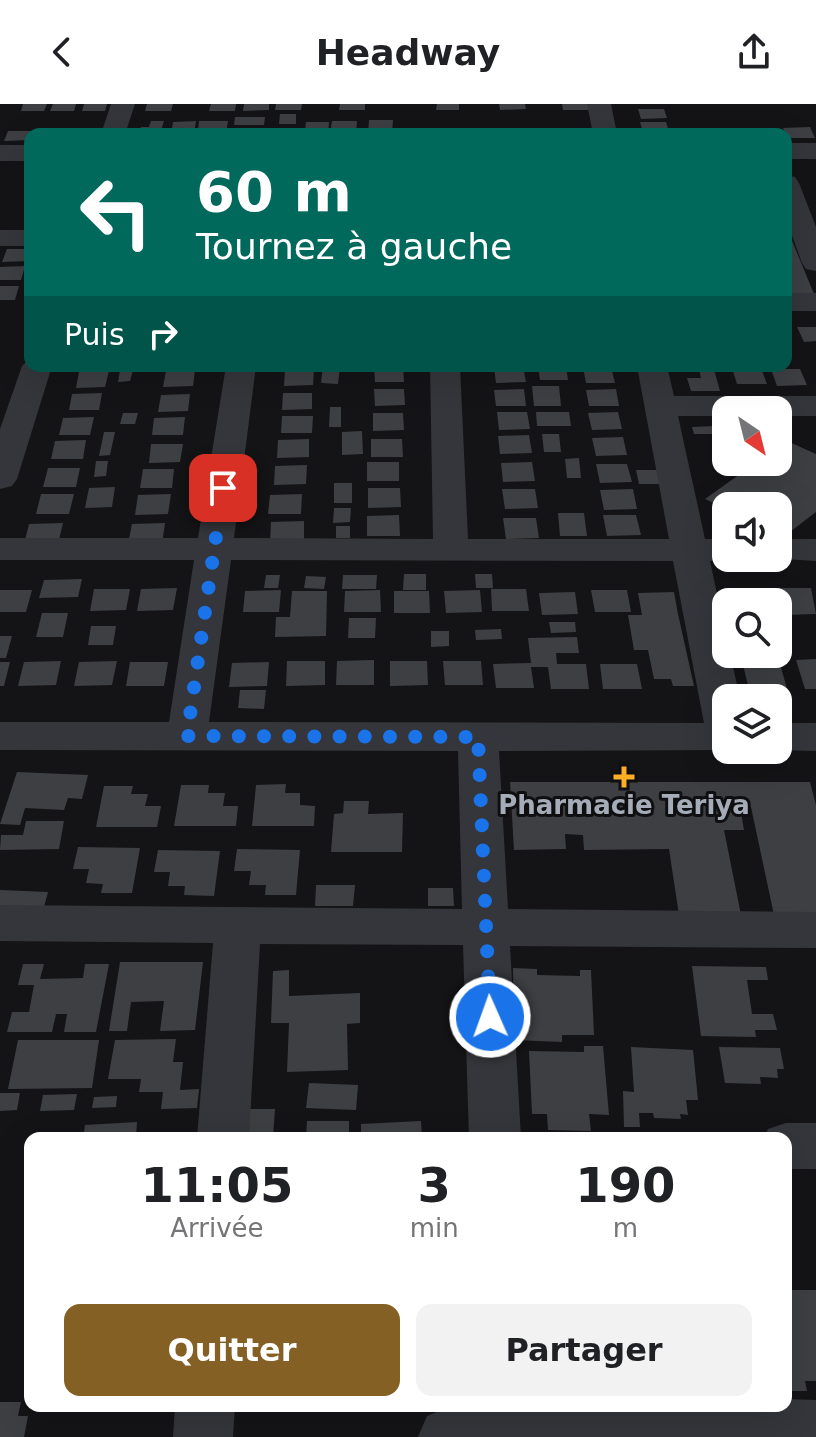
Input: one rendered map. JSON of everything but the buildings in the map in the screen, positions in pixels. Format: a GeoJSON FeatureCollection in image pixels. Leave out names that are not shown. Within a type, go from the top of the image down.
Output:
{"type":"FeatureCollection","features":[{"type":"Feature","properties":{"kind":"street"},"geometry":{"type":"LineString","coordinates":[[115,128],[123,104]]}},
{"type":"Feature","properties":{"kind":"street"},"geometry":{"type":"LineString","coordinates":[[599,104],[604,128]]}},
{"type":"Feature","properties":{"kind":"street"},"geometry":{"type":"LineString","coordinates":[[792,151],[816,151]]}},
{"type":"Feature","properties":{"kind":"street"},"geometry":{"type":"LineString","coordinates":[[0,153],[24,153]]}},
{"type":"Feature","properties":{"kind":"street"},"geometry":{"type":"LineString","coordinates":[[792,199],[816,263]]}},
{"type":"Feature","properties":{"kind":"street"},"geometry":{"type":"LineString","coordinates":[[0,238],[24,238]]}},
{"type":"Feature","properties":{"kind":"street"},"geometry":{"type":"LineString","coordinates":[[792,302],[816,302]]}},
{"type":"Feature","properties":{"kind":"street"},"geometry":{"type":"LineString","coordinates":[[0,479],[35,372]]}},
{"type":"Feature","properties":{"kind":"street"},"geometry":{"type":"LineString","coordinates":[[187,736],[240,372]]}},
{"type":"Feature","properties":{"kind":"street"},"geometry":{"type":"LineString","coordinates":[[445,372],[451,549]]}},
{"type":"Feature","properties":{"kind":"street"},"geometry":{"type":"LineString","coordinates":[[653,372],[717,684]]}},
{"type":"Feature","properties":{"kind":"street"},"geometry":{"type":"LineString","coordinates":[[660,406],[816,406]]}},
{"type":"Feature","properties":{"kind":"street"},"geometry":{"type":"LineString","coordinates":[[0,549],[712,550]]}},
{"type":"Feature","properties":{"kind":"street"},"geometry":{"type":"LineString","coordinates":[[792,550],[816,550]]}},
{"type":"Feature","properties":{"kind":"street"},"geometry":{"type":"LineString","coordinates":[[0,736],[712,737]]}},
{"type":"Feature","properties":{"kind":"street"},"geometry":{"type":"LineString","coordinates":[[478,737],[495,1132]]}},
{"type":"Feature","properties":{"kind":"street"},"geometry":{"type":"LineString","coordinates":[[792,737],[816,737]]}},
{"type":"Feature","properties":{"kind":"street"},"geometry":{"type":"LineString","coordinates":[[0,923],[816,930]]}},
{"type":"Feature","properties":{"kind":"street"},"geometry":{"type":"LineString","coordinates":[[223,1132],[238,924]]}},
{"type":"Feature","properties":{"kind":"street"},"geometry":{"type":"LineString","coordinates":[[792,1146],[816,1146]]}},
{"type":"Feature","properties":{"kind":"street"},"geometry":{"type":"LineString","coordinates":[[203,1437],[205,1412]]}},
{"type":"Feature","properties":{"kind":"street"},"geometry":{"type":"LineString","coordinates":[[448,1437],[506,1415],[816,1430]]}},
{"type":"Feature","properties":{"kind":"place","name":"Pharmacie Teriya"},"geometry":{"type":"Point","coordinates":[624,777]}},
{"type":"Feature","properties":{"kind":"route"},"geometry":{"type":"LineString","coordinates":[[223,488],[187,736],[478,737],[490,1017]]}}]}
